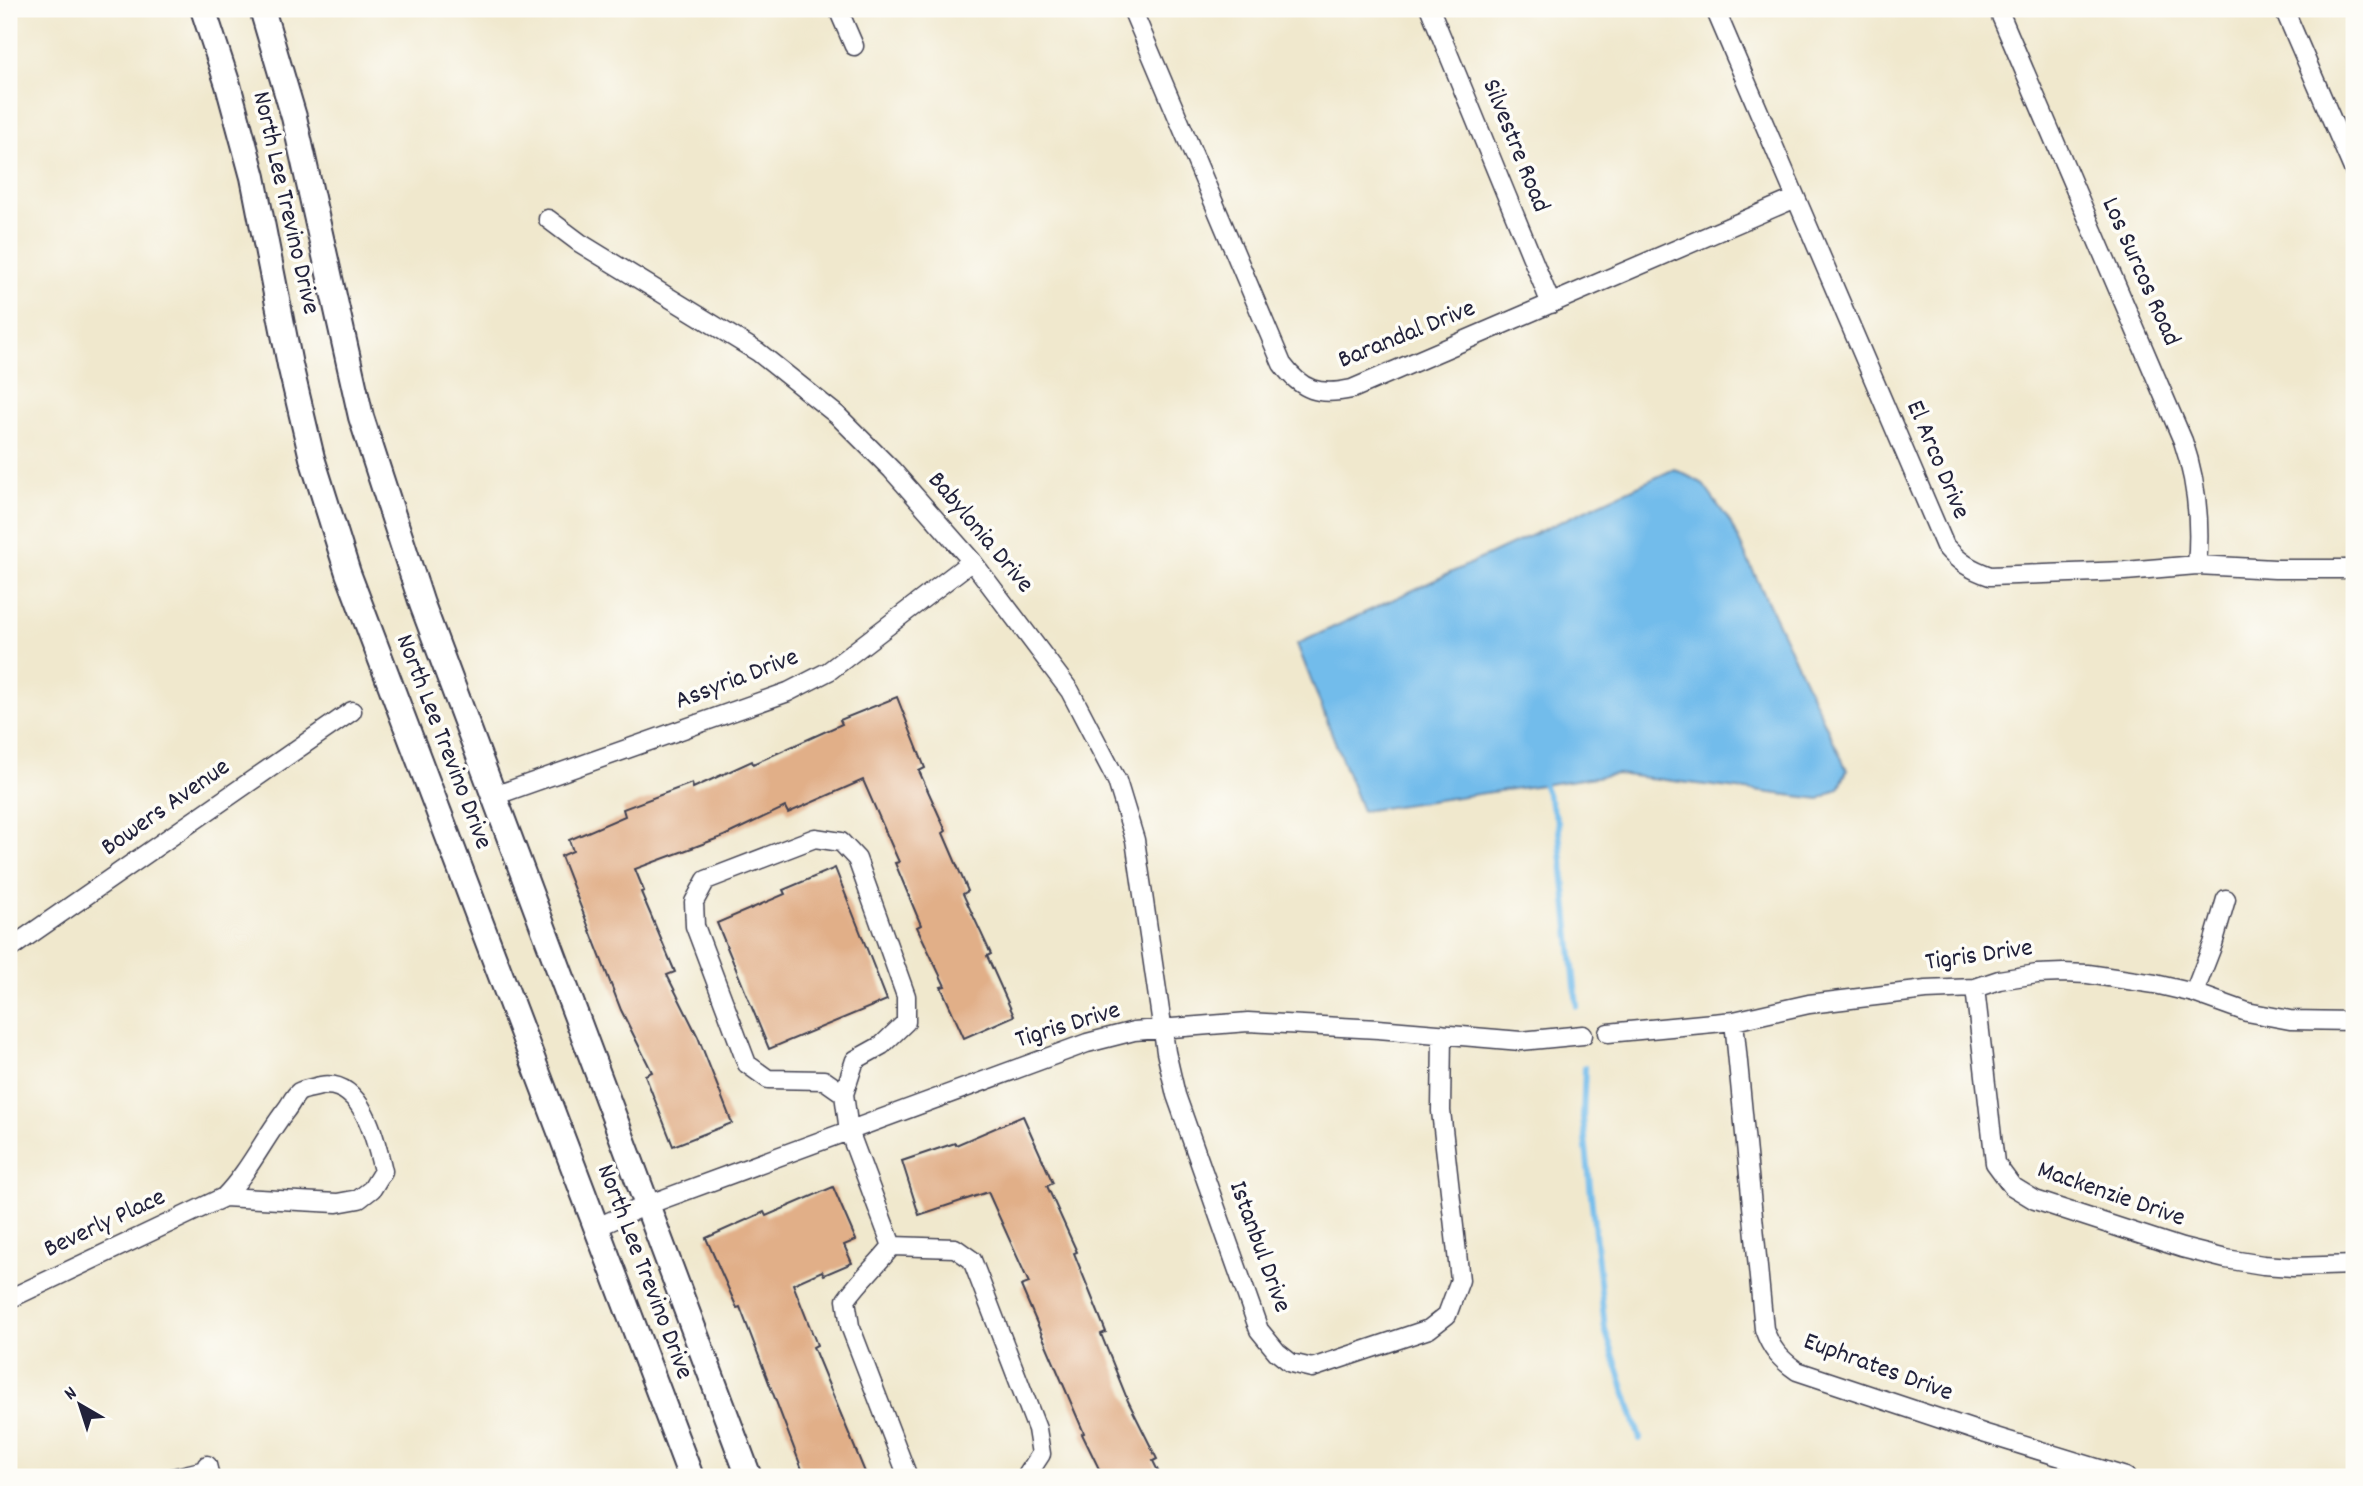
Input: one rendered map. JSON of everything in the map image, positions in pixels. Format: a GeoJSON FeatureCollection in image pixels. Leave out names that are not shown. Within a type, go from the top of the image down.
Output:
{"type":"FeatureCollection","features":[{"type":"Feature","properties":{"kind":"main road","name":"North Lee Trevino Drive"},"geometry":{"type":"LineString","coordinates":[[203,9],[228,85],[253,177],[290,365],[312,458],[348,573],[691,1477]]}},
{"type":"Feature","properties":{"kind":"main road","name":"North Lee Trevino Drive"},"geometry":{"type":"LineString","coordinates":[[262,9],[294,117],[361,417],[422,604],[749,1477]]}},
{"type":"Feature","properties":{"kind":"street"},"geometry":{"type":"LineString","coordinates":[[838,9],[854,46]]}},
{"type":"Feature","properties":{"kind":"street","name":"Barandal Drive"},"geometry":{"type":"LineString","coordinates":[[1132,9],[1282,364],[1292,378],[1307,388],[1335,393],[1352,389],[1796,198]]}},
{"type":"Feature","properties":{"kind":"street","name":"Silvestre Road"},"geometry":{"type":"LineString","coordinates":[[1430,9],[1551,304]]}},
{"type":"Feature","properties":{"kind":"street","name":"El Arco Drive"},"geometry":{"type":"LineString","coordinates":[[1715,9],[1945,546],[1957,560],[1972,570],[2000,576],[2197,565],[2354,569]]}},
{"type":"Feature","properties":{"kind":"street","name":"Los Surcos Road"},"geometry":{"type":"LineString","coordinates":[[1998,9],[2183,441],[2197,496],[2200,531],[2197,565]]}},
{"type":"Feature","properties":{"kind":"street"},"geometry":{"type":"LineString","coordinates":[[2284,9],[2354,171]]}},
{"type":"Feature","properties":{"kind":"street","name":"Babylonia Drive"},"geometry":{"type":"LineString","coordinates":[[548,219],[580,243],[758,352],[837,415],[892,470],[972,561],[1070,691],[1117,781],[1135,840],[1162,1028]]}},
{"type":"Feature","properties":{"kind":"street","name":"Assyria Drive"},"geometry":{"type":"LineString","coordinates":[[494,796],[788,692],[830,671],[972,561]]}},
{"type":"Feature","properties":{"kind":"street","name":"Bowers Avenue"},"geometry":{"type":"LineString","coordinates":[[9,949],[352,710]]}},
{"type":"Feature","properties":{"kind":"street"},"geometry":{"type":"LineString","coordinates":[[844,1094],[824,1080],[768,1079],[747,1064],[695,926],[694,902],[706,880],[815,838],[841,842],[857,859],[906,996],[906,1022],[882,1045],[855,1060],[844,1094],[849,1131],[892,1246]]}},
{"type":"Feature","properties":{"kind":"street"},"geometry":{"type":"LineString","coordinates":[[2194,993],[2213,944],[2226,899]]}},
{"type":"Feature","properties":{"kind":"street","name":"Tigris Drive"},"geometry":{"type":"LineString","coordinates":[[1608,1033],[1734,1021],[1809,1004],[1926,990],[1975,988],[1999,980],[2063,973],[2088,974],[2194,993],[2247,1012],[2290,1020],[2354,1021]]}},
{"type":"Feature","properties":{"kind":"street","name":"Mackenzie Drive"},"geometry":{"type":"LineString","coordinates":[[1975,988],[1995,1163],[2012,1186],[2035,1200],[2071,1213],[2226,1259],[2293,1267],[2354,1265]]}},
{"type":"Feature","properties":{"kind":"street","name":"Euphrates Drive"},"geometry":{"type":"LineString","coordinates":[[1734,1021],[1764,1329],[1770,1346],[1782,1360],[1797,1371],[2126,1477]]}},
{"type":"Feature","properties":{"kind":"street","name":"Tigris Drive"},"geometry":{"type":"LineString","coordinates":[[595,1228],[648,1205],[1087,1043],[1135,1031],[1248,1022],[1521,1041],[1583,1035]]}},
{"type":"Feature","properties":{"kind":"street","name":"Istanbul Drive"},"geometry":{"type":"LineString","coordinates":[[1162,1028],[1176,1095],[1259,1330],[1277,1352],[1292,1363],[1312,1368],[1429,1329],[1447,1315],[1460,1280],[1441,1111],[1442,1034]]}},
{"type":"Feature","properties":{"kind":"street","name":"Beverly Place"},"geometry":{"type":"LineString","coordinates":[[9,1299],[224,1197],[236,1185],[255,1153],[299,1093],[331,1084],[348,1092],[363,1110],[383,1171],[372,1189],[359,1199],[337,1203],[224,1197]]}},
{"type":"Feature","properties":{"kind":"street"},"geometry":{"type":"LineString","coordinates":[[892,1246],[879,1263],[858,1282],[846,1300],[850,1326],[908,1477]]}},
{"type":"Feature","properties":{"kind":"street"},"geometry":{"type":"LineString","coordinates":[[892,1246],[955,1248],[972,1261],[1037,1429],[1041,1454],[1026,1477]]}},
{"type":"Feature","properties":{"kind":"lane"},"geometry":{"type":"LineString","coordinates":[[157,1477],[209,1471]]}},
{"type":"Feature","properties":{"kind":"water"},"geometry":{"type":"Polygon","coordinates":[[[1674,469],[1702,483],[1730,522],[1847,770],[1840,787],[1820,799],[1616,774],[1362,811],[1297,644],[1674,469]]]}},
{"type":"Feature","properties":{"kind":"building"},"geometry":{"type":"Polygon","coordinates":[[[897,697],[925,768],[919,771],[946,831],[943,833],[968,891],[963,894],[991,954],[987,956],[1014,1016],[964,1038],[941,987],[945,986],[917,927],[921,925],[895,863],[899,862],[863,780],[788,813],[785,807],[724,836],[635,869],[644,891],[641,892],[675,972],[667,975],[698,1037],[732,1123],[673,1146],[645,1075],[652,1072],[621,1010],[561,856],[573,851],[569,840],[625,816],[623,809],[692,783],[693,788],[752,761],[753,764],[842,724],[840,720],[897,697]]]}},
{"type":"Feature","properties":{"kind":"building"},"geometry":{"type":"Polygon","coordinates":[[[835,868],[887,1000],[769,1049],[717,923],[785,894],[783,890],[835,868]]]}},
{"type":"Feature","properties":{"kind":"building"},"geometry":{"type":"Polygon","coordinates":[[[1023,1116],[1053,1183],[1047,1186],[1077,1252],[1074,1253],[1106,1332],[1101,1334],[1128,1401],[1157,1459],[1153,1461],[1161,1477],[1103,1477],[1082,1434],[1084,1433],[1021,1286],[1029,1283],[988,1192],[919,1215],[902,1161],[955,1143],[956,1145],[1023,1116]]]}},
{"type":"Feature","properties":{"kind":"building"},"geometry":{"type":"Polygon","coordinates":[[[833,1187],[856,1240],[844,1245],[852,1263],[824,1275],[822,1271],[793,1284],[817,1345],[813,1347],[867,1477],[805,1477],[740,1307],[737,1308],[706,1238],[764,1212],[766,1216],[833,1187]]]}},
{"type":"Feature","properties":{"kind":"waterway"},"geometry":{"type":"LineString","coordinates":[[1541,778],[1558,822],[1577,1006]]}},
{"type":"Feature","properties":{"kind":"waterway"},"geometry":{"type":"LineString","coordinates":[[1585,1067],[1583,1118],[1605,1329],[1640,1439]]}}]}
